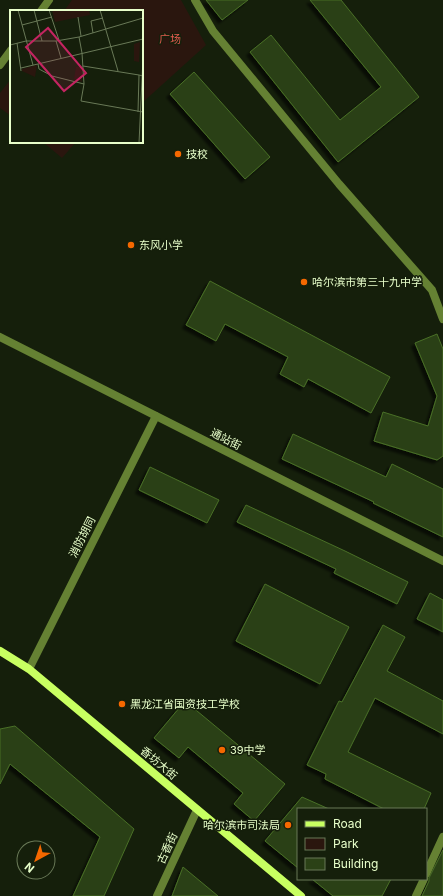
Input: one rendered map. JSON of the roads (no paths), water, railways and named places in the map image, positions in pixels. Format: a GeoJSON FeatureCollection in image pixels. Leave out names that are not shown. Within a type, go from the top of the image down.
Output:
{"type":"FeatureCollection","features":[{"type":"Feature","properties":{"kind":"main road","name":"香坊大街"},"geometry":{"type":"LineString","coordinates":[[0,651],[29,669],[301,896]]}},
{"type":"Feature","properties":{"kind":"street"},"geometry":{"type":"LineString","coordinates":[[42,10],[49,0]]}},
{"type":"Feature","properties":{"kind":"street"},"geometry":{"type":"LineString","coordinates":[[195,0],[213,31],[339,184],[432,290],[443,320]]}},
{"type":"Feature","properties":{"kind":"street"},"geometry":{"type":"LineString","coordinates":[[0,65],[10,51]]}},
{"type":"Feature","properties":{"kind":"street","name":"通站街"},"geometry":{"type":"LineString","coordinates":[[0,337],[443,561]]}},
{"type":"Feature","properties":{"kind":"street","name":"消防胡同"},"geometry":{"type":"LineString","coordinates":[[29,669],[156,416]]}},
{"type":"Feature","properties":{"kind":"street","name":"古香街"},"geometry":{"type":"LineString","coordinates":[[157,896],[197,810]]}},
{"type":"Feature","properties":{"kind":"street"},"geometry":{"type":"LineString","coordinates":[[427,872],[443,836]]}},
{"type":"Feature","properties":{"kind":"street"},"geometry":{"type":"LineString","coordinates":[[416,896],[424,880]]}},
{"type":"Feature","properties":{"kind":"place","name":"技校"},"geometry":{"type":"Point","coordinates":[178,154]}},
{"type":"Feature","properties":{"kind":"place","name":"东风小学"},"geometry":{"type":"Point","coordinates":[131,245]}},
{"type":"Feature","properties":{"kind":"place","name":"哈尔滨市第三十九中学"},"geometry":{"type":"Point","coordinates":[304,282]}},
{"type":"Feature","properties":{"kind":"place","name":"黑龙江省国资技工学校"},"geometry":{"type":"Point","coordinates":[122,704]}},
{"type":"Feature","properties":{"kind":"place","name":"39中学"},"geometry":{"type":"Point","coordinates":[222,750]}},
{"type":"Feature","properties":{"kind":"place","name":"哈尔滨市司法局"},"geometry":{"type":"Point","coordinates":[288,825]}},
{"type":"Feature","properties":{"kind":"park label","name":"广场"},"geometry":{"type":"Point","coordinates":[170,39]}}]}
